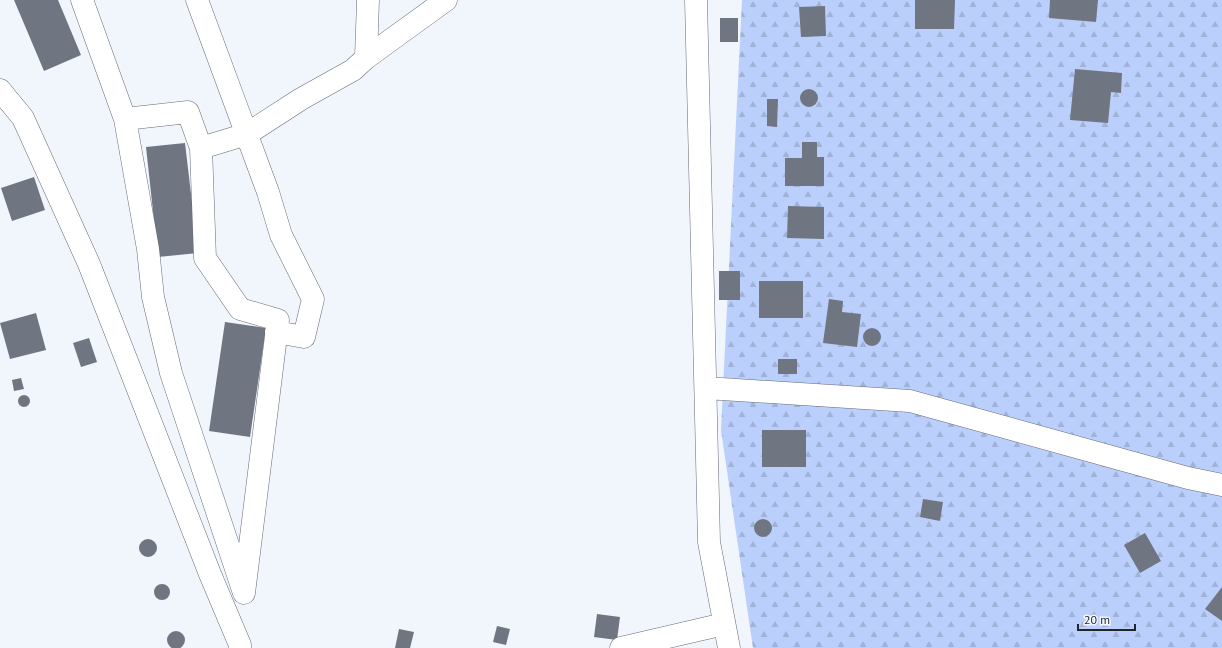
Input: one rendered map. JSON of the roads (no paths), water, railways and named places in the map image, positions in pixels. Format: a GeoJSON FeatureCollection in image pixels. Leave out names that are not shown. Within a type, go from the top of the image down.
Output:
{"type":"FeatureCollection","features":[{"type":"Feature","properties":{"kind":"street"},"geometry":{"type":"LineString","coordinates":[[82,0],[125,119],[148,249],[152,297],[171,373],[244,593],[278,320],[240,309],[205,258],[201,148],[188,112],[125,119]]}},
{"type":"Feature","properties":{"kind":"street"},"geometry":{"type":"LineString","coordinates":[[197,0],[268,192],[281,235],[313,299],[304,337],[276,332]]}},
{"type":"Feature","properties":{"kind":"street"},"geometry":{"type":"LineString","coordinates":[[366,58],[368,0]]}},
{"type":"Feature","properties":{"kind":"street"},"geometry":{"type":"LineString","coordinates":[[201,148],[246,134],[301,99],[353,70],[366,58],[446,0]]}},
{"type":"Feature","properties":{"kind":"street"},"geometry":{"type":"LineString","coordinates":[[696,0],[709,542],[729,648]]}},
{"type":"Feature","properties":{"kind":"street"},"geometry":{"type":"LineString","coordinates":[[0,90],[23,118],[89,264],[240,648]]}},
{"type":"Feature","properties":{"kind":"street"},"geometry":{"type":"LineString","coordinates":[[706,388],[910,401],[1188,478],[1222,485]]}},
{"type":"Feature","properties":{"kind":"street"},"geometry":{"type":"LineString","coordinates":[[621,648],[724,624]]}}]}
